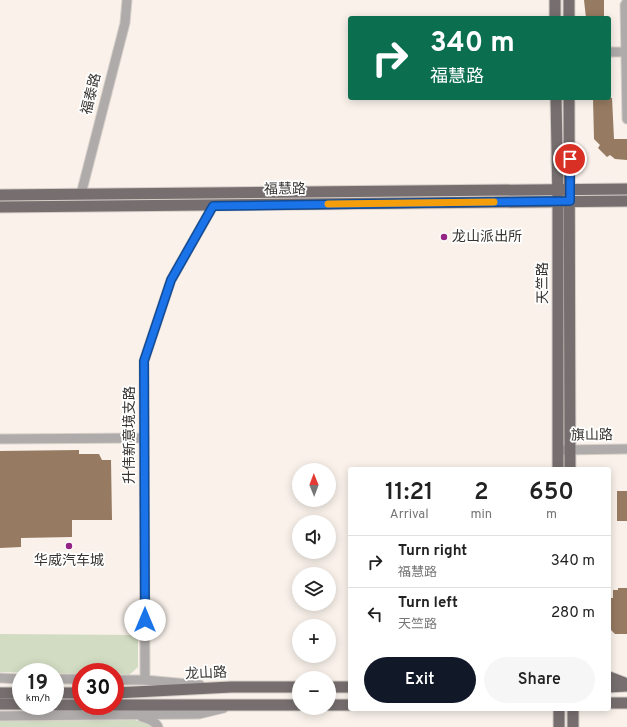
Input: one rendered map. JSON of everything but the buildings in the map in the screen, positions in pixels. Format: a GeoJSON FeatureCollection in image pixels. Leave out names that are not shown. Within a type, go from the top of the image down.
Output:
{"type":"FeatureCollection","features":[{"type":"Feature","properties":{"kind":"main road"},"geometry":{"type":"LineString","coordinates":[[555,16],[556,0]]}},
{"type":"Feature","properties":{"kind":"main road"},"geometry":{"type":"LineString","coordinates":[[569,0],[569,16]]}},
{"type":"Feature","properties":{"kind":"main road","name":"天竺路"},"geometry":{"type":"LineString","coordinates":[[556,100],[558,195],[558,467]]}},
{"type":"Feature","properties":{"kind":"main road","name":"天竺路"},"geometry":{"type":"LineString","coordinates":[[569,100],[570,467]]}},
{"type":"Feature","properties":{"kind":"main road"},"geometry":{"type":"LineString","coordinates":[[558,195],[570,190],[627,189]]}},
{"type":"Feature","properties":{"kind":"main road","name":"福慧路"},"geometry":{"type":"LineString","coordinates":[[0,195],[558,195],[570,201],[627,201]]}},
{"type":"Feature","properties":{"kind":"main road","name":"福慧路"},"geometry":{"type":"LineString","coordinates":[[0,207],[213,206],[558,195]]}},
{"type":"Feature","properties":{"kind":"main road"},"geometry":{"type":"LineString","coordinates":[[611,678],[627,685]]}},
{"type":"Feature","properties":{"kind":"main road"},"geometry":{"type":"LineString","coordinates":[[611,687],[627,685]]}},
{"type":"Feature","properties":{"kind":"main road","name":"龙山路"},"geometry":{"type":"LineString","coordinates":[[124,693],[231,687],[292,687]]}},
{"type":"Feature","properties":{"kind":"main road"},"geometry":{"type":"LineString","coordinates":[[336,687],[348,687]]}},
{"type":"Feature","properties":{"kind":"main road"},"geometry":{"type":"LineString","coordinates":[[0,693],[12,693]]}},
{"type":"Feature","properties":{"kind":"main road"},"geometry":{"type":"LineString","coordinates":[[611,703],[627,703]]}},
{"type":"Feature","properties":{"kind":"main road"},"geometry":{"type":"LineString","coordinates":[[0,704],[12,704]]}},
{"type":"Feature","properties":{"kind":"main road"},"geometry":{"type":"LineString","coordinates":[[124,705],[292,705]]}},
{"type":"Feature","properties":{"kind":"main road"},"geometry":{"type":"LineString","coordinates":[[336,705],[348,705]]}},
{"type":"Feature","properties":{"kind":"main road"},"geometry":{"type":"LineString","coordinates":[[559,711],[559,727]]}},
{"type":"Feature","properties":{"kind":"main road"},"geometry":{"type":"LineString","coordinates":[[573,711],[574,727]]}},
{"type":"Feature","properties":{"kind":"street","name":"福泰路"},"geometry":{"type":"LineString","coordinates":[[81,194],[125,23],[127,0]]}},
{"type":"Feature","properties":{"kind":"street"},"geometry":{"type":"LineString","coordinates":[[627,2],[625,5],[627,119]]}},
{"type":"Feature","properties":{"kind":"street"},"geometry":{"type":"LineString","coordinates":[[611,52],[626,52]]}},
{"type":"Feature","properties":{"kind":"street","name":"升伟新意境支路"},"geometry":{"type":"LineString","coordinates":[[145,680],[144,361],[171,280],[213,206]]}},
{"type":"Feature","properties":{"kind":"street"},"geometry":{"type":"LineString","coordinates":[[0,439],[144,438]]}},
{"type":"Feature","properties":{"kind":"street","name":"旗山路"},"geometry":{"type":"LineString","coordinates":[[558,450],[627,449]]}},
{"type":"Feature","properties":{"kind":"street"},"geometry":{"type":"LineString","coordinates":[[0,678],[12,679]]}},
{"type":"Feature","properties":{"kind":"street"},"geometry":{"type":"LineString","coordinates":[[124,680],[145,680],[231,687]]}},
{"type":"Feature","properties":{"kind":"street"},"geometry":{"type":"LineString","coordinates":[[0,716],[199,714],[231,706]]}},
{"type":"Feature","properties":{"kind":"street"},"geometry":{"type":"LineString","coordinates":[[133,715],[149,719],[156,723],[158,727]]}},
{"type":"Feature","properties":{"kind":"green space"},"geometry":{"type":"Polygon","coordinates":[[[0,634],[138,635],[138,667],[129,675],[124,675],[124,663],[72,663],[72,674],[64,674],[64,663],[12,663],[12,672],[0,672],[0,634]]]}},
{"type":"Feature","properties":{"kind":"green space"},"geometry":{"type":"Polygon","coordinates":[[[135,720],[151,725],[152,727],[0,727],[0,721],[135,720]]]}},
{"type":"Feature","properties":{"kind":"slow traffic"},"geometry":{"type":"LineString","coordinates":[[328,204],[494,202]]}},
{"type":"Feature","properties":{"kind":"place","name":"龙山派出所"},"geometry":{"type":"Point","coordinates":[444,237]}},
{"type":"Feature","properties":{"kind":"place","name":"华威汽车城"},"geometry":{"type":"Point","coordinates":[69,546]}},
{"type":"Feature","properties":{"kind":"route"},"geometry":{"type":"LineString","coordinates":[[145,620],[144,361],[171,280],[213,206],[570,201],[570,159]]}}]}
